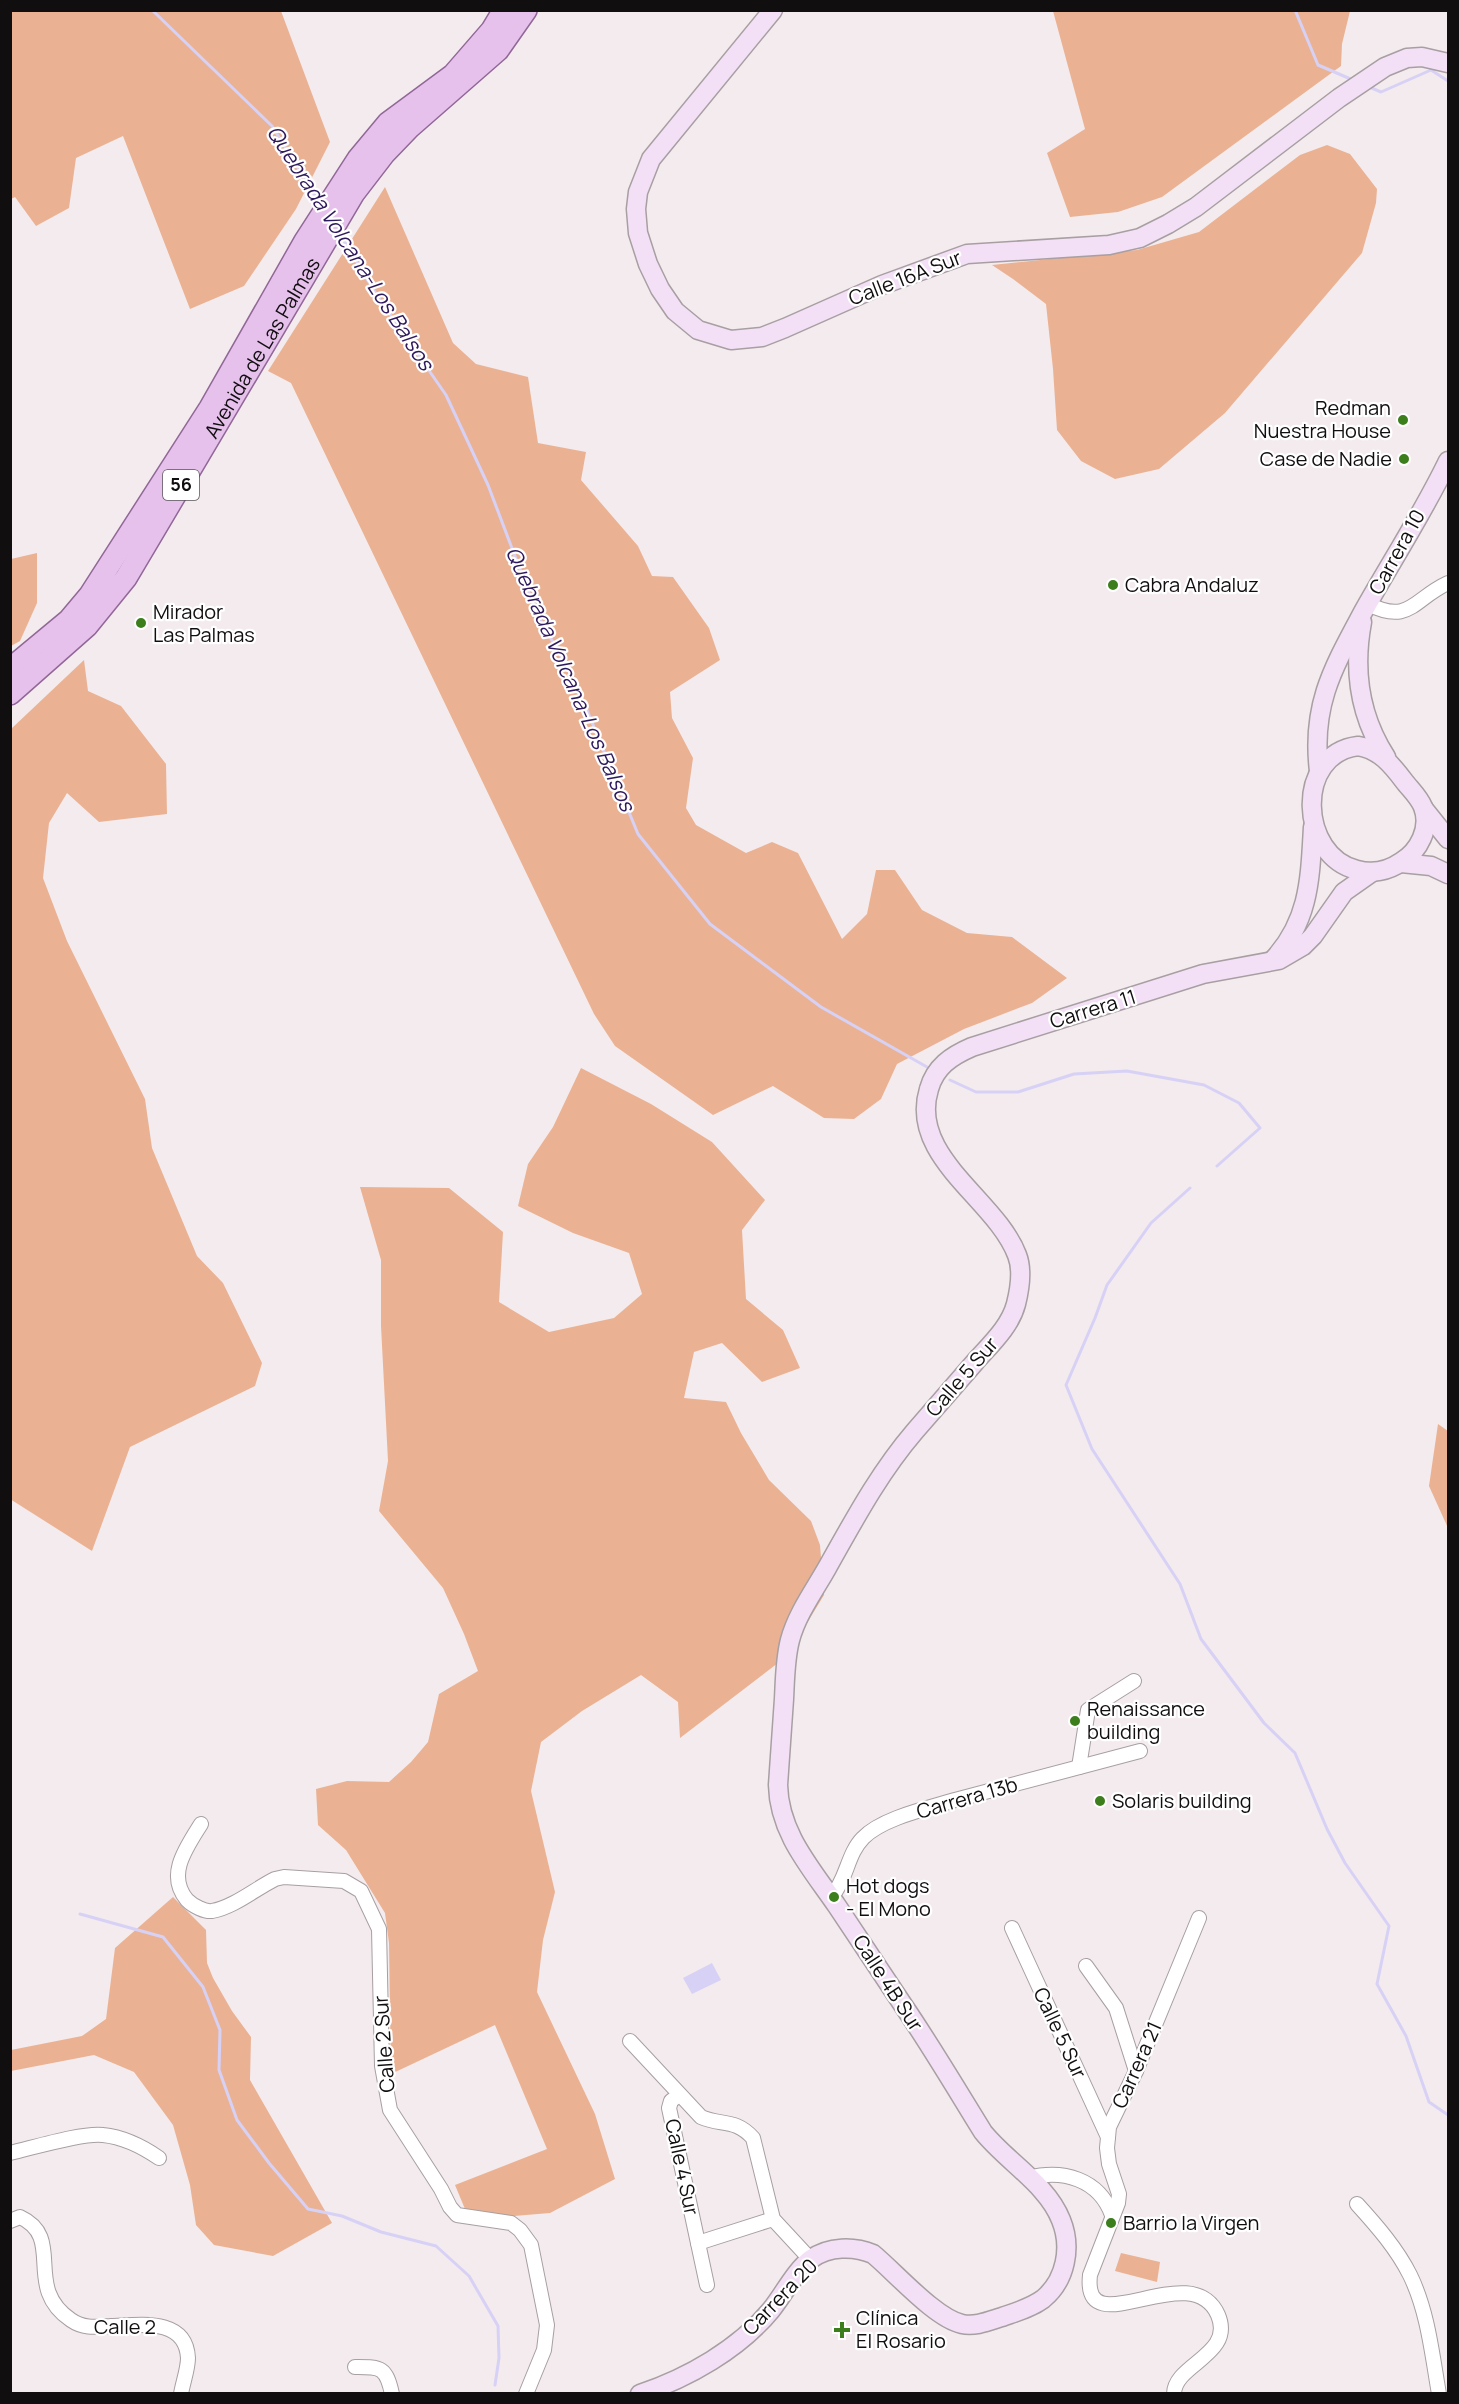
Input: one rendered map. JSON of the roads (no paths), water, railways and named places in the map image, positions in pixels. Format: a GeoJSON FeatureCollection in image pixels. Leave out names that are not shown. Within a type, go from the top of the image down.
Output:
{"type":"FeatureCollection","features":[{"type":"Feature","properties":{"kind":"main road","name":"Avenida de Las Palmas"},"geometry":{"type":"LineString","coordinates":[[10,669],[69,620],[90,595],[336,207],[358,159],[388,123],[453,75],[492,30],[504,10]]}},
{"type":"Feature","properties":{"kind":"main road","name":"Avenida de Las Palmas"},"geometry":{"type":"LineString","coordinates":[[336,207],[410,126],[498,50],[526,10]]}},
{"type":"Feature","properties":{"kind":"main road"},"geometry":{"type":"LineString","coordinates":[[513,31],[536,10]]}},
{"type":"Feature","properties":{"kind":"main road","name":"Avenida de Las Palmas"},"geometry":{"type":"LineString","coordinates":[[10,694],[87,626],[126,578],[312,246]]}},
{"type":"Feature","properties":{"kind":"street","name":"Calle 16A Sur"},"geometry":{"type":"LineString","coordinates":[[773,10],[651,159],[638,192],[636,209],[638,233],[648,264],[660,289],[675,311],[692,326],[713,336],[731,340],[762,337],[882,285],[966,254],[1109,245],[1140,238],[1196,207],[1339,98],[1395,62],[1422,57],[1449,63]]}},
{"type":"Feature","properties":{"kind":"street","name":"Carrera 10"},"geometry":{"type":"LineString","coordinates":[[1319,771],[1317,739],[1322,701],[1339,656],[1449,461]]}},
{"type":"Feature","properties":{"kind":"street"},"geometry":{"type":"LineString","coordinates":[[1366,608],[1398,613],[1407,610],[1426,595],[1449,583]]}},
{"type":"Feature","properties":{"kind":"street","name":"Carrera 10"},"geometry":{"type":"LineString","coordinates":[[1366,608],[1357,659],[1359,691],[1370,729],[1390,763]]}},
{"type":"Feature","properties":{"kind":"street"},"geometry":{"type":"LineString","coordinates":[[1271,961],[1287,941],[1305,908],[1310,876],[1312,795],[1319,771],[1333,755],[1352,747],[1366,747],[1390,763],[1449,838]]}},
{"type":"Feature","properties":{"kind":"street"},"geometry":{"type":"LineString","coordinates":[[1313,825],[1322,845],[1335,860],[1349,868],[1371,873],[1401,862],[1416,849],[1425,827],[1424,808]]}},
{"type":"Feature","properties":{"kind":"street"},"geometry":{"type":"LineString","coordinates":[[1401,862],[1431,866],[1449,874]]}},
{"type":"Feature","properties":{"kind":"street","name":"Carrera 11"},"geometry":{"type":"LineString","coordinates":[[930,1085],[933,1076],[946,1061],[972,1047],[1203,974],[1279,960],[1303,946],[1313,936],[1344,892],[1371,873]]}},
{"type":"Feature","properties":{"kind":"street","name":"Calle 5 Sur"},"geometry":{"type":"LineString","coordinates":[[786,1665],[790,1642],[802,1611],[878,1478],[915,1431],[1002,1331],[1016,1306],[1020,1281],[1017,1256],[1001,1226],[957,1176],[935,1145],[927,1120],[927,1095],[930,1085]]}},
{"type":"Feature","properties":{"kind":"street","name":"Calle 4B Sur"},"geometry":{"type":"LineString","coordinates":[[786,1665],[778,1798],[786,1827],[809,1869],[831,1897],[909,2014],[983,2132],[997,2150],[1050,2199]]}},
{"type":"Feature","properties":{"kind":"street"},"geometry":{"type":"LineString","coordinates":[[1079,1767],[1088,1710],[1134,1681]]}},
{"type":"Feature","properties":{"kind":"street","name":"Carrera 13b"},"geometry":{"type":"LineString","coordinates":[[831,1897],[843,1881],[854,1851],[863,1837],[875,1829],[934,1806],[1140,1751]]}},
{"type":"Feature","properties":{"kind":"street","name":"Calle 2 Sur"},"geometry":{"type":"LineString","coordinates":[[201,1824],[185,1849],[177,1882],[179,1890],[191,1904],[208,1911],[223,1908],[275,1879],[284,1877],[344,1881],[361,1891],[379,1929],[382,2066],[390,2110],[457,2215],[511,2223],[520,2230],[531,2245],[547,2325],[544,2350],[526,2394]]}},
{"type":"Feature","properties":{"kind":"street","name":"Carrera 21"},"geometry":{"type":"LineString","coordinates":[[1112,2215],[1119,2194],[1109,2164],[1109,2127],[1136,2071],[1199,1918]]}},
{"type":"Feature","properties":{"kind":"street","name":"Calle 5 Sur"},"geometry":{"type":"LineString","coordinates":[[1012,1928],[1108,2137]]}},
{"type":"Feature","properties":{"kind":"street"},"geometry":{"type":"LineString","coordinates":[[1086,1966],[1111,1999],[1136,2071]]}},
{"type":"Feature","properties":{"kind":"street","name":"Calle 4 Sur"},"geometry":{"type":"LineString","coordinates":[[630,2041],[701,2117],[745,2129],[753,2138],[773,2219],[811,2260]]}},
{"type":"Feature","properties":{"kind":"street","name":"Calle 4 Sur"},"geometry":{"type":"LineString","coordinates":[[679,2095],[672,2100],[669,2108],[707,2285]]}},
{"type":"Feature","properties":{"kind":"street"},"geometry":{"type":"LineString","coordinates":[[10,2153],[100,2134],[120,2138],[159,2158]]}},
{"type":"Feature","properties":{"kind":"street"},"geometry":{"type":"LineString","coordinates":[[1028,2178],[1061,2175],[1089,2183],[1108,2203],[1112,2215],[1090,2275],[1090,2291],[1100,2303],[1117,2305],[1168,2294],[1189,2293],[1202,2296],[1218,2317],[1220,2327],[1216,2343],[1210,2353],[1179,2378],[1174,2394]]}},
{"type":"Feature","properties":{"kind":"street"},"geometry":{"type":"LineString","coordinates":[[1050,2199],[1061,2175]]}},
{"type":"Feature","properties":{"kind":"street","name":"Carrera 20"},"geometry":{"type":"LineString","coordinates":[[640,2394],[692,2371],[744,2336],[770,2311],[811,2260],[839,2249],[860,2248],[873,2254],[944,2317],[963,2324],[982,2324],[1035,2304],[1050,2292],[1063,2271],[1067,2245],[1062,2221],[1050,2199]]}},
{"type":"Feature","properties":{"kind":"street"},"geometry":{"type":"LineString","coordinates":[[1357,2204],[1379,2228],[1410,2275],[1421,2302],[1439,2394]]}},
{"type":"Feature","properties":{"kind":"street","name":"Calle 2"},"geometry":{"type":"LineString","coordinates":[[10,2221],[20,2217],[37,2228],[43,2239],[47,2291],[51,2301],[72,2321],[85,2327],[163,2326],[176,2331],[184,2343],[188,2357],[181,2394]]}},
{"type":"Feature","properties":{"kind":"street","name":"Calle 4 Sur"},"geometry":{"type":"LineString","coordinates":[[698,2243],[773,2219]]}},
{"type":"Feature","properties":{"kind":"street"},"geometry":{"type":"LineString","coordinates":[[355,2367],[379,2367],[385,2372],[392,2394]]}},
{"type":"Feature","properties":{"kind":"waterway","name":"Quebrada Volcana-Los Balsos"},"geometry":{"type":"LineString","coordinates":[[152,10],[272,126],[319,202]]}},
{"type":"Feature","properties":{"kind":"waterway"},"geometry":{"type":"LineString","coordinates":[[1295,10],[1318,65],[1353,80]]}},
{"type":"Feature","properties":{"kind":"waterway"},"geometry":{"type":"LineString","coordinates":[[1367,86],[1381,92],[1431,70],[1448,81]]}},
{"type":"Feature","properties":{"kind":"waterway","name":"Quebrada Volcana-Los Balsos"},"geometry":{"type":"LineString","coordinates":[[339,233],[378,297],[446,395],[488,485],[537,614],[575,681],[638,834],[710,924],[821,1007],[927,1067]]}},
{"type":"Feature","properties":{"kind":"waterway","name":"Quebrada Volcana-Los Balsos"},"geometry":{"type":"LineString","coordinates":[[950,1080],[976,1092],[1018,1092],[1074,1074],[1127,1071],[1204,1085],[1239,1103],[1260,1128],[1217,1166]]}},
{"type":"Feature","properties":{"kind":"waterway","name":"Quebrada Volcana-Los Balsos"},"geometry":{"type":"LineString","coordinates":[[1190,1188],[1151,1223],[1107,1285],[1066,1385],[1092,1449],[1180,1584],[1201,1639],[1264,1723],[1295,1753],[1327,1829],[1345,1863],[1389,1926],[1377,1984],[1406,2036],[1429,2102],[1448,2115]]}},
{"type":"Feature","properties":{"kind":"waterway"},"geometry":{"type":"LineString","coordinates":[[80,1914],[163,1937],[203,1987],[220,2030],[219,2070],[237,2120],[269,2163],[308,2209],[342,2216],[381,2232],[436,2246],[469,2276],[498,2326],[499,2358],[495,2385]]}},
{"type":"Feature","properties":{"kind":"place","name":"Redman Nuestra House"},"geometry":{"type":"Point","coordinates":[1403,420]}},
{"type":"Feature","properties":{"kind":"place","name":"Case de Nadie"},"geometry":{"type":"Point","coordinates":[1404,459]}},
{"type":"Feature","properties":{"kind":"place","name":"Cabra Andaluz"},"geometry":{"type":"Point","coordinates":[1113,585]}},
{"type":"Feature","properties":{"kind":"place","name":"Mirador Las Palmas"},"geometry":{"type":"Point","coordinates":[141,623]}},
{"type":"Feature","properties":{"kind":"place","name":"Renaissance building"},"geometry":{"type":"Point","coordinates":[1075,1721]}},
{"type":"Feature","properties":{"kind":"place","name":"Solaris building"},"geometry":{"type":"Point","coordinates":[1100,1801]}},
{"type":"Feature","properties":{"kind":"place","name":"Hot dogs - El Mono"},"geometry":{"type":"Point","coordinates":[834,1897]}},
{"type":"Feature","properties":{"kind":"place","name":"Barrio la Virgen"},"geometry":{"type":"Point","coordinates":[1111,2223]}},
{"type":"Feature","properties":{"kind":"place","name":"Clínica El Rosario"},"geometry":{"type":"Point","coordinates":[842,2330]}}]}
